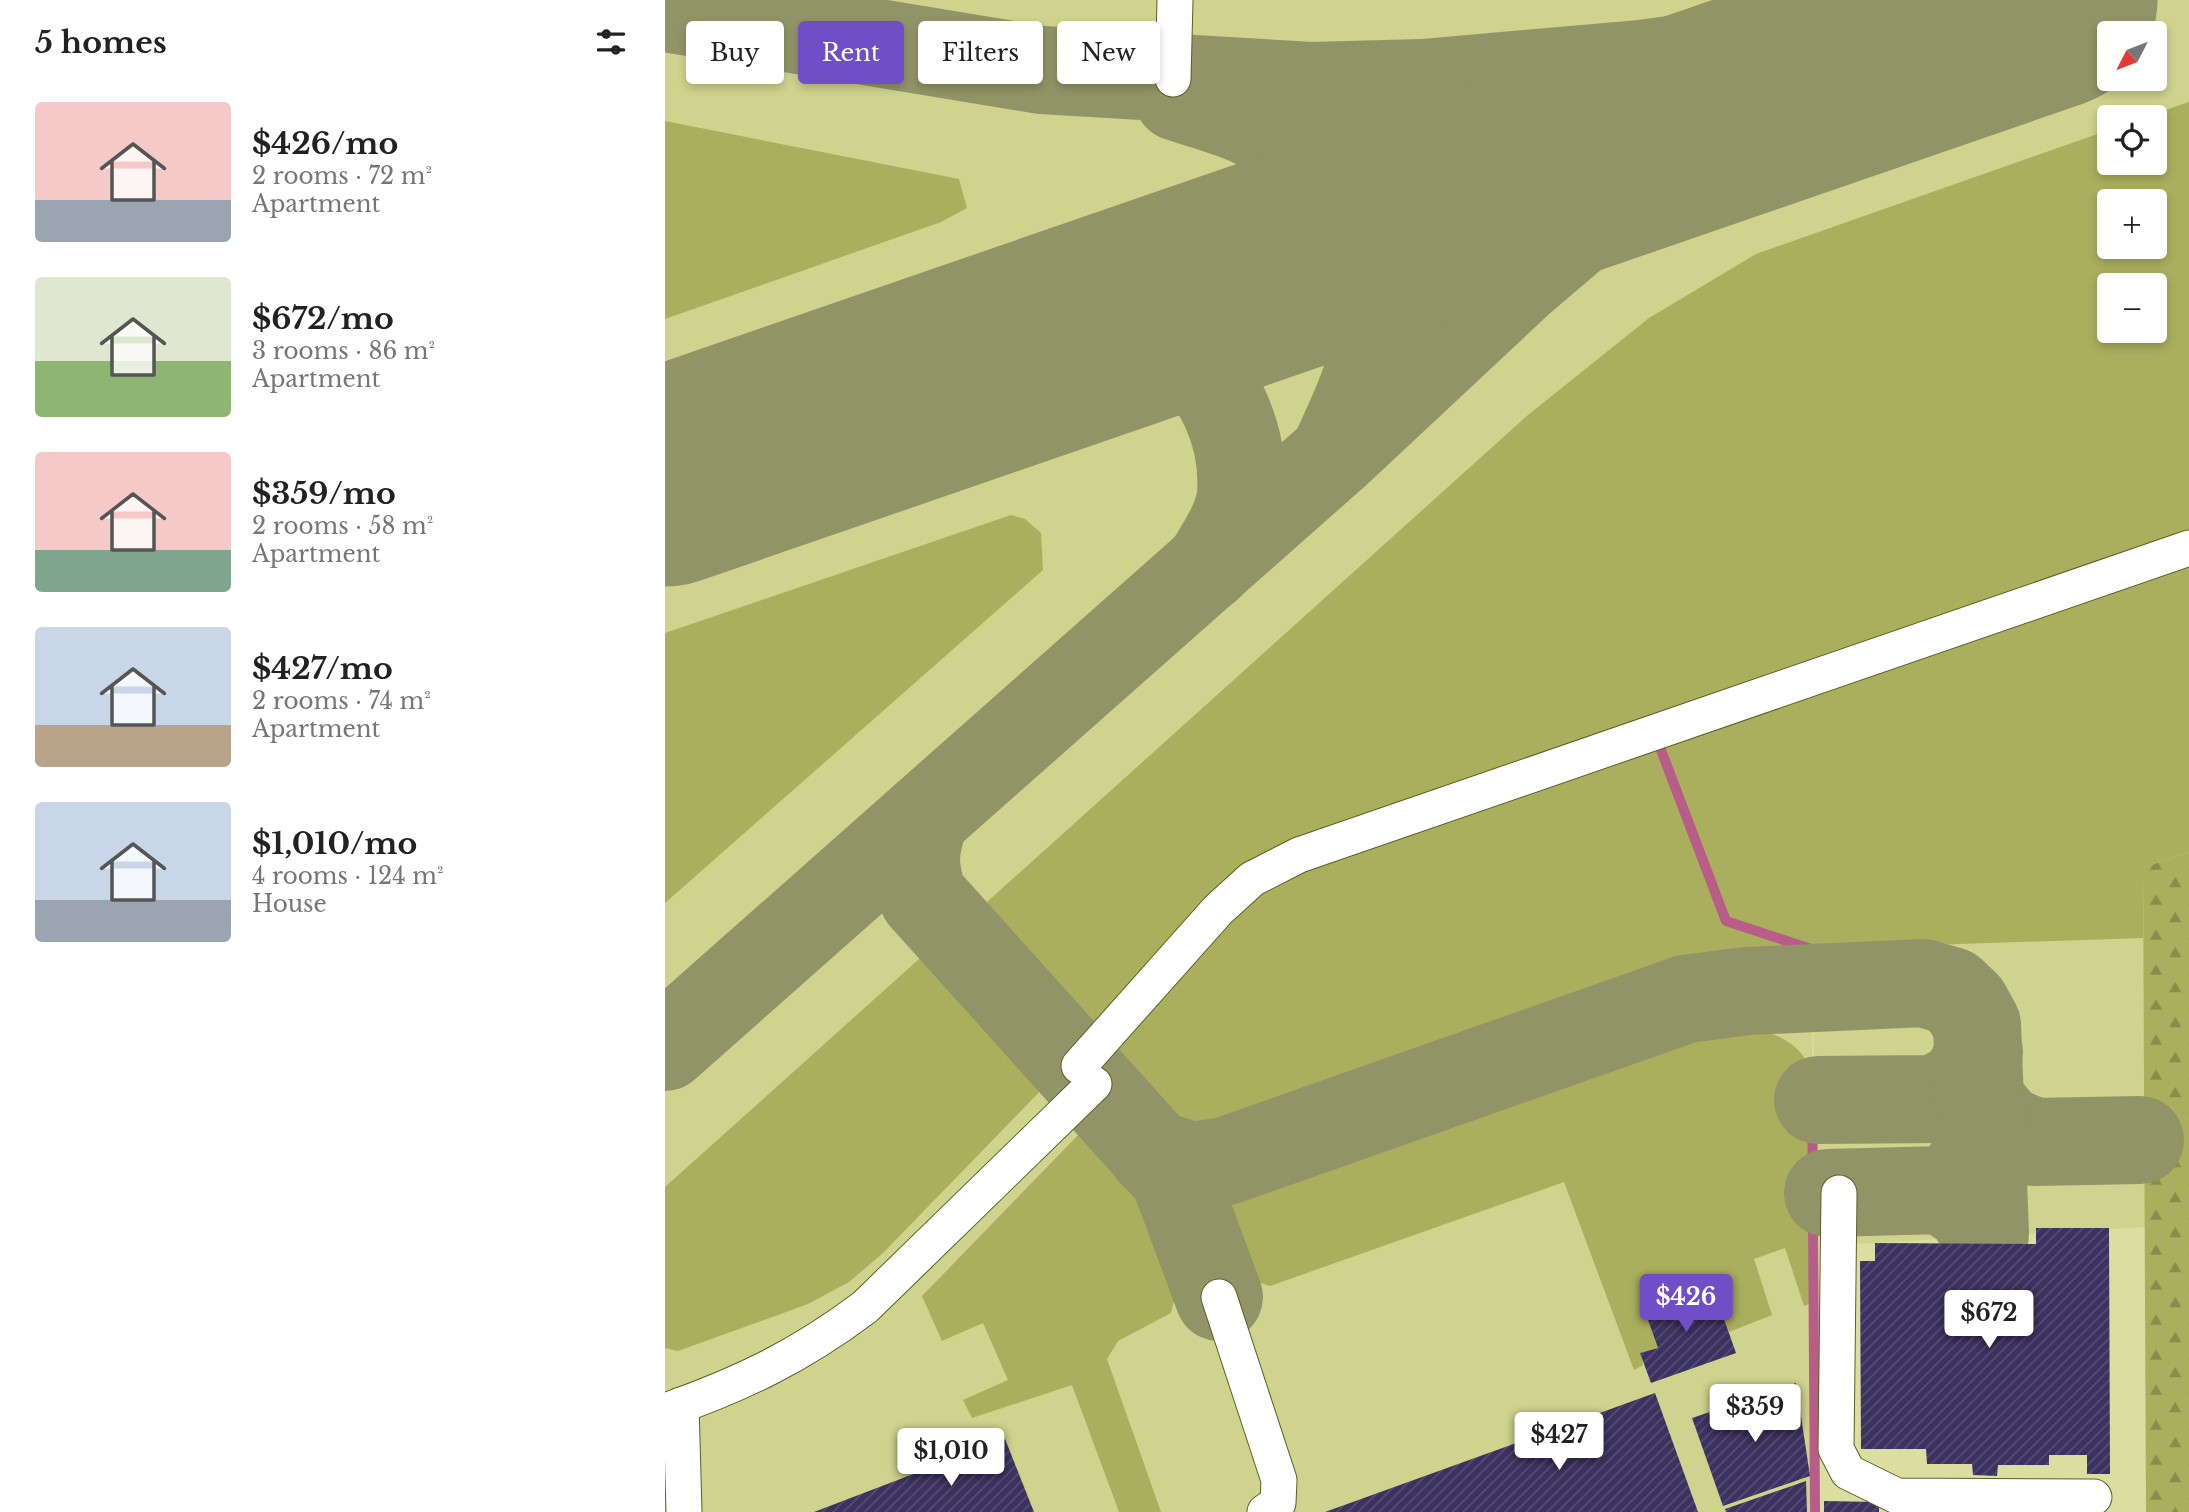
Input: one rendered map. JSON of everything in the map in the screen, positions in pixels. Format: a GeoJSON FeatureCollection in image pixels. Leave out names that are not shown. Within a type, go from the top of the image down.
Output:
{"type":"FeatureCollection","features":[{"type":"Feature","properties":{"kind":"lane"},"geometry":{"type":"LineString","coordinates":[[1173,79],[1175,0]]}},
{"type":"Feature","properties":{"kind":"lane"},"geometry":{"type":"LineString","coordinates":[[684,1512],[673,1408],[774,1367],[826,1336],[865,1307],[1086,1075],[1218,910],[1252,879],[1299,855],[2189,548]]}},
{"type":"Feature","properties":{"kind":"lane"},"geometry":{"type":"LineString","coordinates":[[1839,1193],[1836,1449],[1849,1472],[1897,1504],[2094,1497]]}},
{"type":"Feature","properties":{"kind":"lane"},"geometry":{"type":"LineString","coordinates":[[1219,1297],[1279,1480],[1278,1503],[1265,1512]]}},
{"type":"Feature","properties":{"kind":"shaded area"},"geometry":{"type":"Polygon","coordinates":[[[665,0],[2189,0],[2189,852],[2143,869],[2145,1227],[1820,1246],[1812,989],[1815,1512],[665,1512],[665,0]]]}},
{"type":"Feature","properties":{"kind":"green space"},"geometry":{"type":"Polygon","coordinates":[[[2189,102],[2189,540],[1296,850],[1088,1038],[977,911],[1528,415],[1649,318],[1756,254],[2097,134],[2097,175],[2167,175],[2167,110],[2189,102]]]}},
{"type":"Feature","properties":{"kind":"green space"},"geometry":{"type":"Polygon","coordinates":[[[665,121],[959,179],[967,208],[941,222],[665,319],[665,121]]]}},
{"type":"Feature","properties":{"kind":"green space"},"geometry":{"type":"Polygon","coordinates":[[[1011,515],[1025,519],[1041,533],[1043,570],[665,903],[665,633],[1011,515]]]}},
{"type":"Feature","properties":{"kind":"green space"},"geometry":{"type":"Polygon","coordinates":[[[2189,556],[2189,852],[2143,868],[2143,938],[1811,949],[1807,956],[1781,956],[1701,968],[1233,1137],[1203,1144],[1184,1140],[1157,1119],[1100,1051],[1255,884],[2189,556]]]}},
{"type":"Feature","properties":{"kind":"green space"},"geometry":{"type":"Polygon","coordinates":[[[2189,852],[2189,1512],[2146,1512],[2143,868],[2189,852]]]}},
{"type":"Feature","properties":{"kind":"green space"},"geometry":{"type":"Polygon","coordinates":[[[928,951],[955,974],[1050,1081],[883,1253],[849,1282],[808,1304],[678,1351],[665,1348],[665,1187],[928,951]]]}},
{"type":"Feature","properties":{"kind":"green space"},"geometry":{"type":"Polygon","coordinates":[[[1718,1021],[1760,1029],[1785,1040],[1805,1058],[1812,1071],[1814,1302],[1804,1306],[1785,1248],[1754,1259],[1772,1315],[1729,1332],[1712,1285],[1644,1310],[1658,1348],[1641,1353],[1643,1365],[1634,1370],[1564,1182],[1270,1286],[1247,1275],[1224,1246],[1213,1209],[1227,1193],[1284,1169],[1718,1021]]]}},
{"type":"Feature","properties":{"kind":"green space"},"geometry":{"type":"Polygon","coordinates":[[[1085,1128],[1117,1160],[1145,1197],[1157,1216],[1173,1259],[1177,1286],[1171,1313],[1118,1341],[1107,1359],[1161,1512],[1119,1512],[1072,1385],[972,1418],[963,1400],[1008,1380],[983,1323],[942,1341],[922,1296],[1085,1128]]]}},
{"type":"Feature","properties":{"kind":"building"},"geometry":{"type":"Polygon","coordinates":[[[2036,1228],[2109,1228],[2110,1474],[2087,1474],[2087,1455],[2049,1455],[2049,1465],[1998,1465],[1997,1476],[1973,1475],[1972,1464],[1927,1464],[1926,1449],[1861,1449],[1860,1261],[1875,1261],[1875,1243],[2036,1244],[2036,1228]]]}},
{"type":"Feature","properties":{"kind":"building"},"geometry":{"type":"Polygon","coordinates":[[[1712,1285],[1736,1353],[1651,1383],[1640,1353],[1658,1348],[1644,1309],[1712,1285]]]}},
{"type":"Feature","properties":{"kind":"building"},"geometry":{"type":"Polygon","coordinates":[[[1796,1383],[1810,1476],[1723,1506],[1692,1418],[1796,1383]]]}},
{"type":"Feature","properties":{"kind":"building"},"geometry":{"type":"Polygon","coordinates":[[[1655,1393],[1698,1512],[1325,1512],[1655,1393]]]}},
{"type":"Feature","properties":{"kind":"building"},"geometry":{"type":"Polygon","coordinates":[[[1005,1439],[1034,1512],[814,1512],[1005,1439]]]}},
{"type":"Feature","properties":{"kind":"building"},"geometry":{"type":"Polygon","coordinates":[[[1806,1481],[1807,1512],[1726,1512],[1725,1509],[1806,1481]]]}},
{"type":"Feature","properties":{"kind":"building"},"geometry":{"type":"Polygon","coordinates":[[[1824,1501],[1879,1502],[1879,1512],[1824,1512],[1824,1501]]]}},
{"type":"Feature","properties":{"kind":"waterway"},"geometry":{"type":"LineString","coordinates":[[1661,750],[1726,921],[1811,949]]}},
{"type":"Feature","properties":{"kind":"waterway"},"geometry":{"type":"LineString","coordinates":[[1812,1071],[1815,1512]]}},
{"type":"Feature","properties":{"kind":"taxiway"},"geometry":{"type":"LineString","coordinates":[[665,8],[1042,70],[1311,86],[1423,83],[1640,64],[1811,41],[2003,0]]}},
{"type":"Feature","properties":{"kind":"taxiway"},"geometry":{"type":"LineString","coordinates":[[665,1047],[1335,454],[1520,281],[1601,212],[1672,164],[1773,109],[1888,55]]}},
{"type":"Feature","properties":{"kind":"taxiway"},"geometry":{"type":"LineString","coordinates":[[1178,97],[1238,117],[1272,134],[1296,152],[1317,174],[1335,197],[1349,224],[1368,280],[1371,310],[1370,356],[1362,392],[1336,450]]}},
{"type":"Feature","properties":{"kind":"taxiway"},"geometry":{"type":"LineString","coordinates":[[1112,323],[1162,338],[1186,355],[1214,388],[1233,428],[1241,472],[1240,504],[1224,541],[1208,567]]}},
{"type":"Feature","properties":{"kind":"taxiway"},"geometry":{"type":"LineString","coordinates":[[925,817],[916,857],[923,897],[1174,1176],[1219,1297]]}},
{"type":"Feature","properties":{"kind":"taxiway"},"geometry":{"type":"LineString","coordinates":[[1153,1154],[1192,1166],[1226,1161],[1686,999],[1747,991],[1923,983],[1951,991],[1966,1005],[1977,1025],[1985,1234],[1969,1208],[1943,1190]]}},
{"type":"Feature","properties":{"kind":"taxiway"},"geometry":{"type":"LineString","coordinates":[[1818,1100],[1936,1099],[1958,1087],[1970,1073],[1979,1052]]}},
{"type":"Feature","properties":{"kind":"taxiway"},"geometry":{"type":"LineString","coordinates":[[1980,1100],[2004,1129],[2034,1142],[2140,1140]]}},
{"type":"Feature","properties":{"kind":"taxiway"},"geometry":{"type":"LineString","coordinates":[[1828,1193],[1943,1190],[1963,1177],[1980,1146]]}},
{"type":"Feature","properties":{"kind":"runway"},"geometry":{"type":"LineString","coordinates":[[665,477],[2048,0]]}}]}
